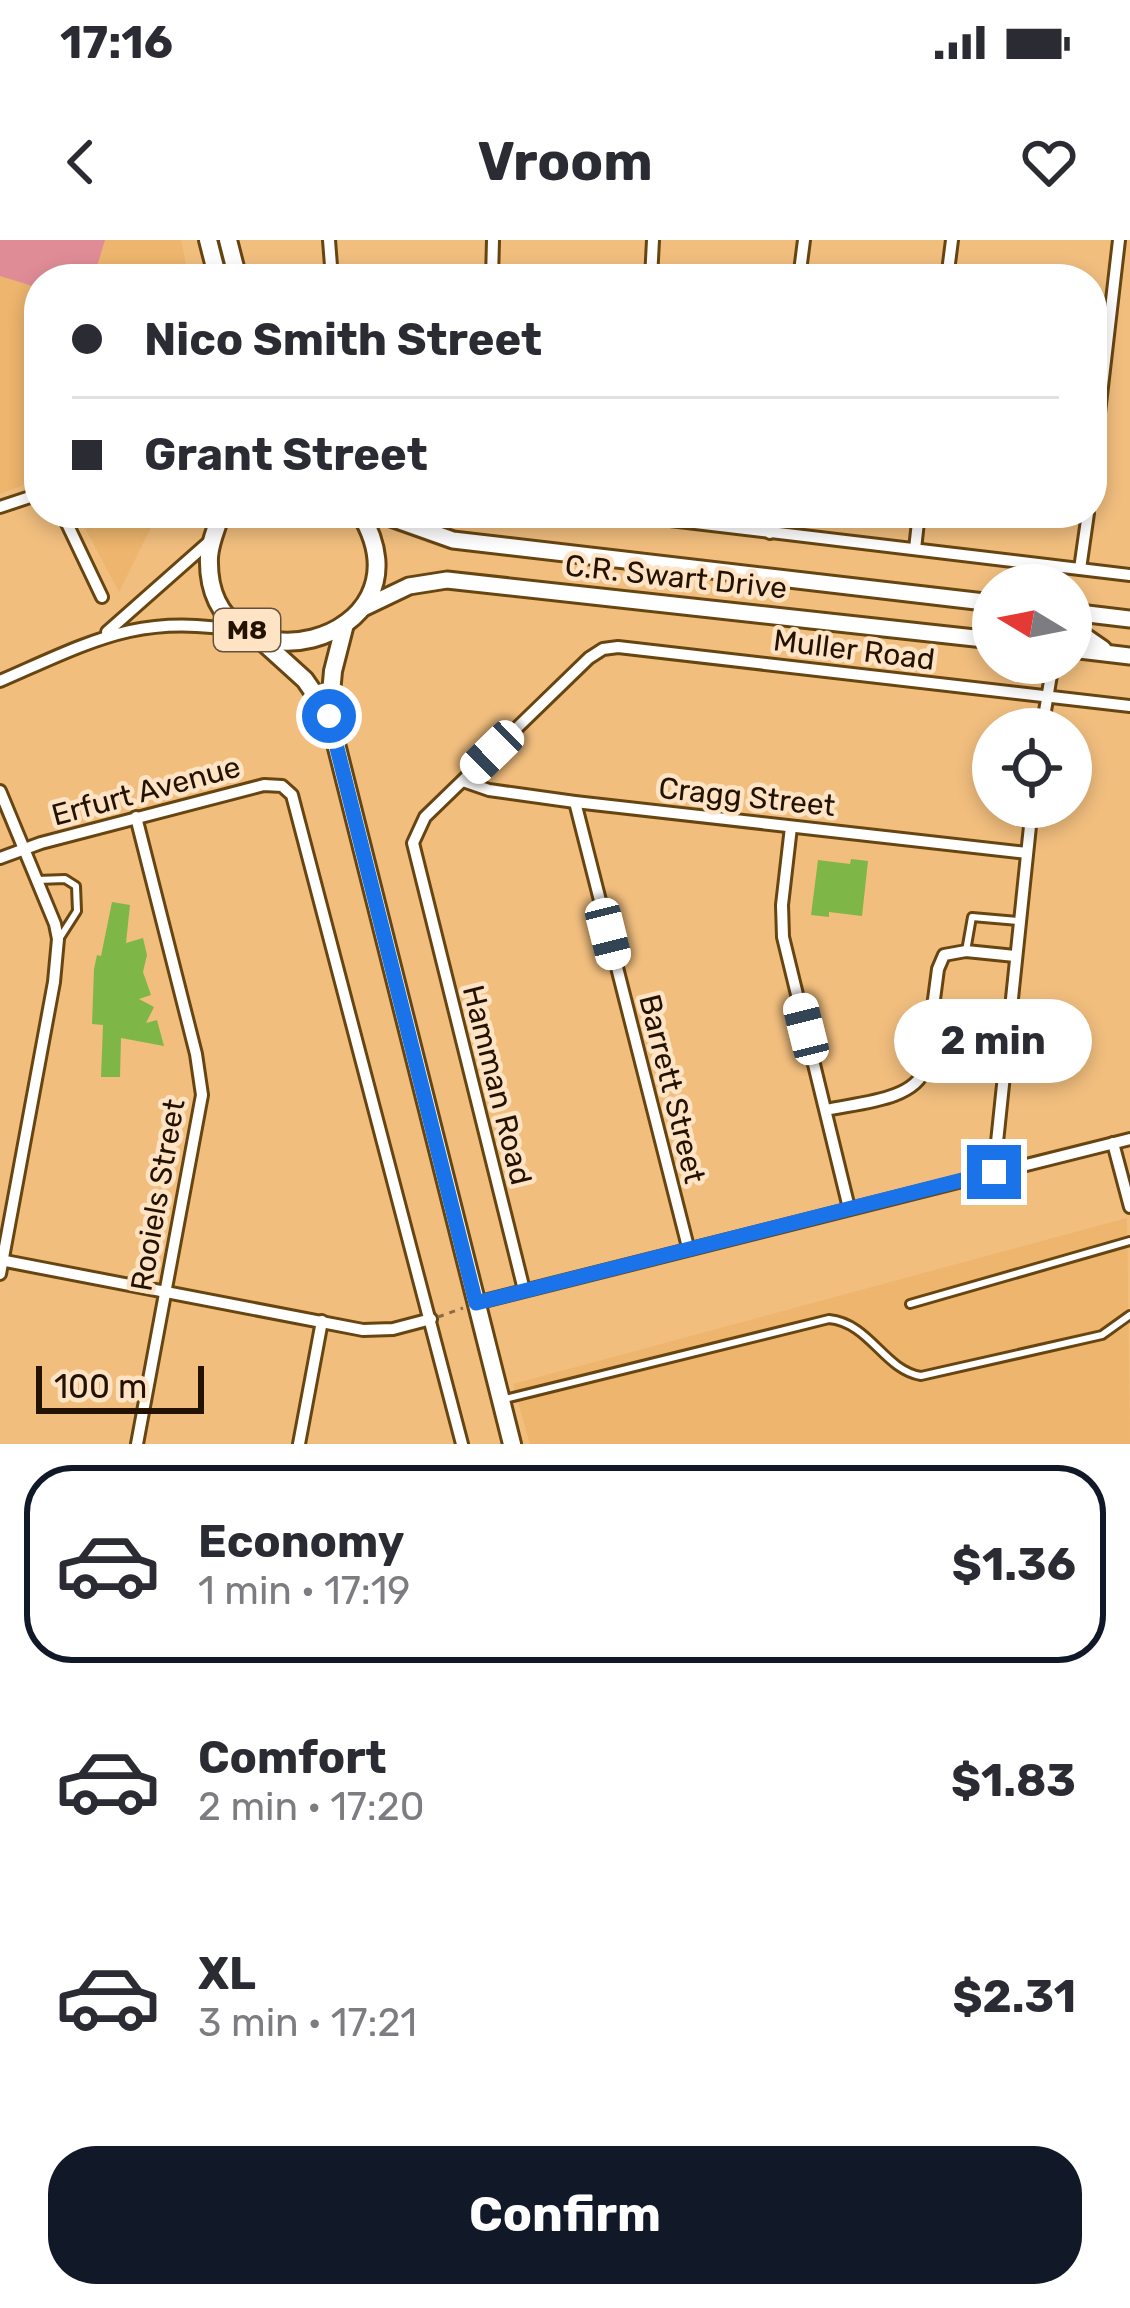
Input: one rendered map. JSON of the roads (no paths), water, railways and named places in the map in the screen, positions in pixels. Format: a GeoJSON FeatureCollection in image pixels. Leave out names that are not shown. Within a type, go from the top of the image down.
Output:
{"type":"FeatureCollection","features":[{"type":"Feature","properties":{"kind":"main road","name":"M8"},"geometry":{"type":"LineString","coordinates":[[217,528],[209,566],[216,594],[232,618],[304,680],[329,716]]}},
{"type":"Feature","properties":{"kind":"main road","name":"M8"},"geometry":{"type":"LineString","coordinates":[[368,528],[375,566],[333,671],[329,716],[512,1444]]}},
{"type":"Feature","properties":{"kind":"main road","name":"C.R. Swart Drive"},"geometry":{"type":"LineString","coordinates":[[419,528],[453,540],[972,602]]}},
{"type":"Feature","properties":{"kind":"main road","name":"C.R. Swart Drive"},"geometry":{"type":"LineString","coordinates":[[352,618],[409,586],[447,580],[972,638]]}},
{"type":"Feature","properties":{"kind":"main road"},"geometry":{"type":"LineString","coordinates":[[1092,614],[1130,619]]}},
{"type":"Feature","properties":{"kind":"main road","name":"M8"},"geometry":{"type":"LineString","coordinates":[[254,634],[281,643],[302,643],[325,637],[352,618]]}},
{"type":"Feature","properties":{"kind":"main road"},"geometry":{"type":"LineString","coordinates":[[1092,640],[1111,653]]}},
{"type":"Feature","properties":{"kind":"main road"},"geometry":{"type":"LineString","coordinates":[[1092,651],[1130,656]]}},
{"type":"Feature","properties":{"kind":"street"},"geometry":{"type":"LineString","coordinates":[[1107,344],[1119,240]]}},
{"type":"Feature","properties":{"kind":"street"},"geometry":{"type":"LineString","coordinates":[[69,528],[102,597]]}},
{"type":"Feature","properties":{"kind":"street"},"geometry":{"type":"LineString","coordinates":[[100,638],[149,598],[213,528]]}},
{"type":"Feature","properties":{"kind":"street"},"geometry":{"type":"LineString","coordinates":[[738,528],[1041,564]]}},
{"type":"Feature","properties":{"kind":"street"},"geometry":{"type":"LineString","coordinates":[[770,528],[770,532]]}},
{"type":"Feature","properties":{"kind":"street"},"geometry":{"type":"LineString","coordinates":[[915,549],[917,528]]}},
{"type":"Feature","properties":{"kind":"street"},"geometry":{"type":"LineString","coordinates":[[1075,564],[1084,528]]}},
{"type":"Feature","properties":{"kind":"street"},"geometry":{"type":"LineString","coordinates":[[1092,570],[1130,574]]}},
{"type":"Feature","properties":{"kind":"street"},"geometry":{"type":"LineString","coordinates":[[0,681],[100,638],[176,622],[254,634]]}},
{"type":"Feature","properties":{"kind":"street","name":"Muller Road"},"geometry":{"type":"LineString","coordinates":[[463,781],[597,651],[618,647],[1130,706]]}},
{"type":"Feature","properties":{"kind":"street"},"geometry":{"type":"LineString","coordinates":[[1045,708],[1049,684]]}},
{"type":"Feature","properties":{"kind":"street","name":"Cragg Street"},"geometry":{"type":"LineString","coordinates":[[463,781],[489,790],[575,802],[1027,853]]}},
{"type":"Feature","properties":{"kind":"street","name":"Hamman Road"},"geometry":{"type":"LineString","coordinates":[[463,781],[414,834],[413,855],[524,1290]]}},
{"type":"Feature","properties":{"kind":"street","name":"Erfurt Avenue"},"geometry":{"type":"LineString","coordinates":[[0,858],[270,784],[287,790],[295,805],[431,1319]]}},
{"type":"Feature","properties":{"kind":"street"},"geometry":{"type":"LineString","coordinates":[[0,791],[58,939],[1,1265],[166,1289],[379,1330],[431,1319],[462,1444]]}},
{"type":"Feature","properties":{"kind":"street","name":"Barrett Street"},"geometry":{"type":"LineString","coordinates":[[575,802],[688,1247]]}},
{"type":"Feature","properties":{"kind":"street","name":"Rooiels Street"},"geometry":{"type":"LineString","coordinates":[[136,817],[202,1089],[137,1444]]}},
{"type":"Feature","properties":{"kind":"street"},"geometry":{"type":"LineString","coordinates":[[790,826],[783,937],[849,1208]]}},
{"type":"Feature","properties":{"kind":"street"},"geometry":{"type":"LineString","coordinates":[[994,1172],[1030,828]]}},
{"type":"Feature","properties":{"kind":"street"},"geometry":{"type":"LineString","coordinates":[[826,1111],[907,1090],[920,1082],[926,1068],[939,964],[947,952],[1015,956]]}},
{"type":"Feature","properties":{"kind":"street"},"geometry":{"type":"LineString","coordinates":[[476,1303],[1130,1139]]}},
{"type":"Feature","properties":{"kind":"street"},"geometry":{"type":"LineString","coordinates":[[1113,1143],[1130,1207]]}},
{"type":"Feature","properties":{"kind":"street"},"geometry":{"type":"LineString","coordinates":[[299,1444],[322,1321]]}},
{"type":"Feature","properties":{"kind":"lane"},"geometry":{"type":"LineString","coordinates":[[37,880],[65,879],[76,886],[77,911],[58,939]]}},
{"type":"Feature","properties":{"kind":"lane"},"geometry":{"type":"LineString","coordinates":[[966,951],[972,917],[1019,921]]}},
{"type":"Feature","properties":{"kind":"lane"},"geometry":{"type":"LineString","coordinates":[[910,1304],[1130,1241]]}},
{"type":"Feature","properties":{"kind":"lane"},"geometry":{"type":"LineString","coordinates":[[501,1400],[829,1318],[854,1326],[902,1370],[921,1376],[1102,1335],[1130,1315]]}}]}
